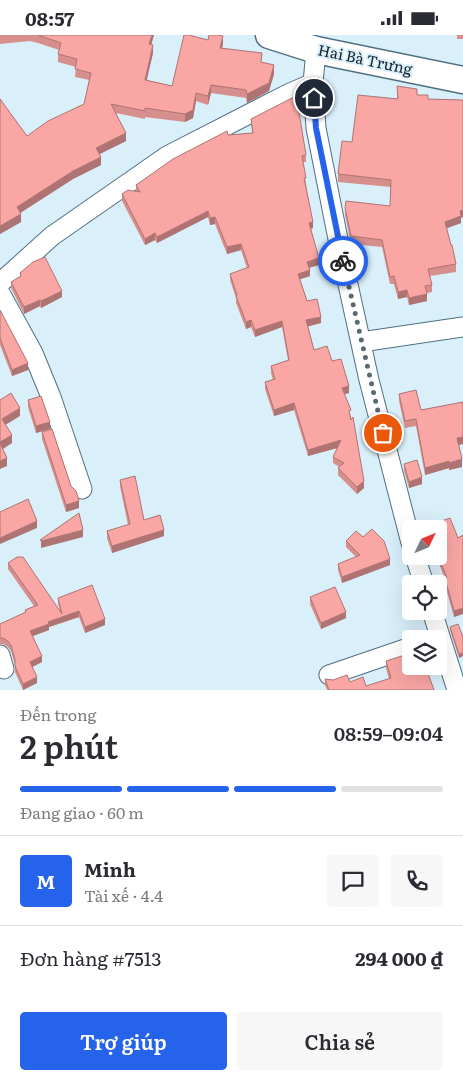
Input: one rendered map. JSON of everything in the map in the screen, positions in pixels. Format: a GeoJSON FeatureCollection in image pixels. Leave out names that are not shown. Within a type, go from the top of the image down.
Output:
{"type":"FeatureCollection","features":[{"type":"Feature","properties":{"kind":"main road","name":"Hai Bà Trưng"},"geometry":{"type":"LineString","coordinates":[[268,35],[316,50],[463,80]]}},
{"type":"Feature","properties":{"kind":"street"},"geometry":{"type":"LineString","coordinates":[[316,50],[313,83],[316,128],[361,342],[405,520]]}},
{"type":"Feature","properties":{"kind":"street"},"geometry":{"type":"LineString","coordinates":[[0,283],[52,236],[167,157],[313,83]]}},
{"type":"Feature","properties":{"kind":"street"},"geometry":{"type":"LineString","coordinates":[[0,293],[33,353],[82,489]]}},
{"type":"Feature","properties":{"kind":"street"},"geometry":{"type":"LineString","coordinates":[[361,342],[463,327]]}},
{"type":"Feature","properties":{"kind":"street"},"geometry":{"type":"LineString","coordinates":[[329,675],[402,650]]}},
{"type":"Feature","properties":{"kind":"street"},"geometry":{"type":"LineString","coordinates":[[447,663],[457,690]]}},
{"type":"Feature","properties":{"kind":"building"},"geometry":{"type":"Polygon","coordinates":[[[38,35],[152,35],[149,44],[153,45],[145,80],[172,86],[184,35],[208,40],[209,35],[223,36],[220,48],[262,53],[261,62],[274,65],[269,83],[247,94],[246,90],[211,85],[208,96],[196,93],[193,110],[185,114],[145,108],[145,111],[111,104],[126,133],[96,148],[101,157],[73,171],[17,207],[21,214],[0,226],[0,99],[27,136],[48,121],[84,104],[91,73],[75,69],[77,59],[58,54],[61,43],[38,35]]]}},
{"type":"Feature","properties":{"kind":"building"},"geometry":{"type":"Polygon","coordinates":[[[397,86],[417,89],[417,95],[428,95],[428,99],[463,100],[463,210],[460,211],[461,216],[445,222],[456,264],[428,269],[432,285],[425,286],[427,294],[409,298],[407,290],[398,292],[394,276],[390,277],[382,240],[351,236],[345,208],[346,201],[390,206],[391,180],[338,174],[342,141],[352,142],[358,95],[398,99],[397,86]]]}},
{"type":"Feature","properties":{"kind":"building"},"geometry":{"type":"Polygon","coordinates":[[[294,97],[295,107],[298,106],[306,155],[302,156],[306,178],[304,178],[313,222],[309,223],[319,258],[307,262],[310,270],[298,274],[307,301],[317,299],[321,317],[306,320],[314,350],[327,346],[332,361],[341,359],[349,386],[342,388],[351,410],[349,411],[351,420],[353,417],[364,481],[357,487],[338,468],[344,463],[333,457],[341,440],[308,450],[294,403],[274,410],[265,382],[275,379],[271,366],[289,360],[282,321],[255,330],[251,320],[246,322],[230,274],[249,267],[241,244],[227,247],[215,217],[210,218],[208,211],[157,237],[155,233],[145,239],[122,194],[128,190],[140,192],[136,185],[173,159],[227,131],[228,135],[253,133],[251,119],[294,97]]]}},
{"type":"Feature","properties":{"kind":"building"},"geometry":{"type":"Polygon","coordinates":[[[45,257],[62,291],[24,307],[11,282],[21,276],[20,273],[33,262],[45,257]]]}},
{"type":"Feature","properties":{"kind":"building"},"geometry":{"type":"Polygon","coordinates":[[[0,310],[28,363],[12,370],[0,338],[0,310]]]}},
{"type":"Feature","properties":{"kind":"building"},"geometry":{"type":"Polygon","coordinates":[[[416,390],[421,410],[463,402],[463,437],[457,438],[462,459],[425,468],[416,419],[405,421],[399,394],[416,390]]]}},
{"type":"Feature","properties":{"kind":"building"},"geometry":{"type":"Polygon","coordinates":[[[11,393],[20,408],[2,419],[12,435],[0,442],[0,400],[11,393]]]}},
{"type":"Feature","properties":{"kind":"building"},"geometry":{"type":"Polygon","coordinates":[[[41,396],[50,422],[36,426],[28,400],[41,396]]]}},
{"type":"Feature","properties":{"kind":"building"},"geometry":{"type":"Polygon","coordinates":[[[52,429],[71,486],[76,491],[79,501],[66,505],[42,432],[52,429]]]}},
{"type":"Feature","properties":{"kind":"building"},"geometry":{"type":"Polygon","coordinates":[[[0,443],[7,458],[0,461],[0,443]]]}},
{"type":"Feature","properties":{"kind":"building"},"geometry":{"type":"Polygon","coordinates":[[[417,460],[422,477],[409,482],[404,464],[417,460]]]}},
{"type":"Feature","properties":{"kind":"building"},"geometry":{"type":"Polygon","coordinates":[[[135,476],[144,520],[160,515],[164,530],[112,546],[107,531],[130,524],[120,480],[135,476]]]}},
{"type":"Feature","properties":{"kind":"building"},"geometry":{"type":"Polygon","coordinates":[[[28,499],[37,521],[0,538],[0,512],[28,499]]]}},
{"type":"Feature","properties":{"kind":"building"},"geometry":{"type":"Polygon","coordinates":[[[79,513],[83,530],[40,540],[79,513]]]}},
{"type":"Feature","properties":{"kind":"building"},"geometry":{"type":"Polygon","coordinates":[[[450,518],[458,538],[463,535],[463,608],[454,611],[447,586],[447,575],[442,565],[448,565],[448,520],[444,520],[450,518]]]}},
{"type":"Feature","properties":{"kind":"building"},"geometry":{"type":"Polygon","coordinates":[[[372,529],[384,541],[390,559],[342,577],[338,564],[360,555],[346,541],[356,531],[363,537],[372,529]]]}},
{"type":"Feature","properties":{"kind":"building"},"geometry":{"type":"Polygon","coordinates":[[[17,557],[23,557],[62,614],[58,598],[92,585],[105,619],[85,627],[79,611],[48,622],[49,624],[30,631],[42,656],[30,662],[37,677],[23,684],[15,666],[11,645],[8,641],[0,638],[0,624],[38,605],[8,563],[17,557]]]}},
{"type":"Feature","properties":{"kind":"building"},"geometry":{"type":"Polygon","coordinates":[[[335,587],[346,612],[321,623],[310,597],[335,587]]]}},
{"type":"Feature","properties":{"kind":"building"},"geometry":{"type":"Polygon","coordinates":[[[458,624],[463,637],[463,653],[459,654],[450,627],[458,624]]]}},
{"type":"Feature","properties":{"kind":"building"},"geometry":{"type":"Polygon","coordinates":[[[402,656],[402,675],[429,675],[434,690],[329,690],[325,679],[333,680],[347,675],[350,682],[363,677],[366,686],[391,678],[386,661],[402,656]]]}},
{"type":"Feature","properties":{"kind":"way so far"},"geometry":{"type":"LineString","coordinates":[[343,261],[369,380],[383,433]]}},
{"type":"Feature","properties":{"kind":"route"},"geometry":{"type":"LineString","coordinates":[[314,98],[316,128],[343,261]]}}]}
